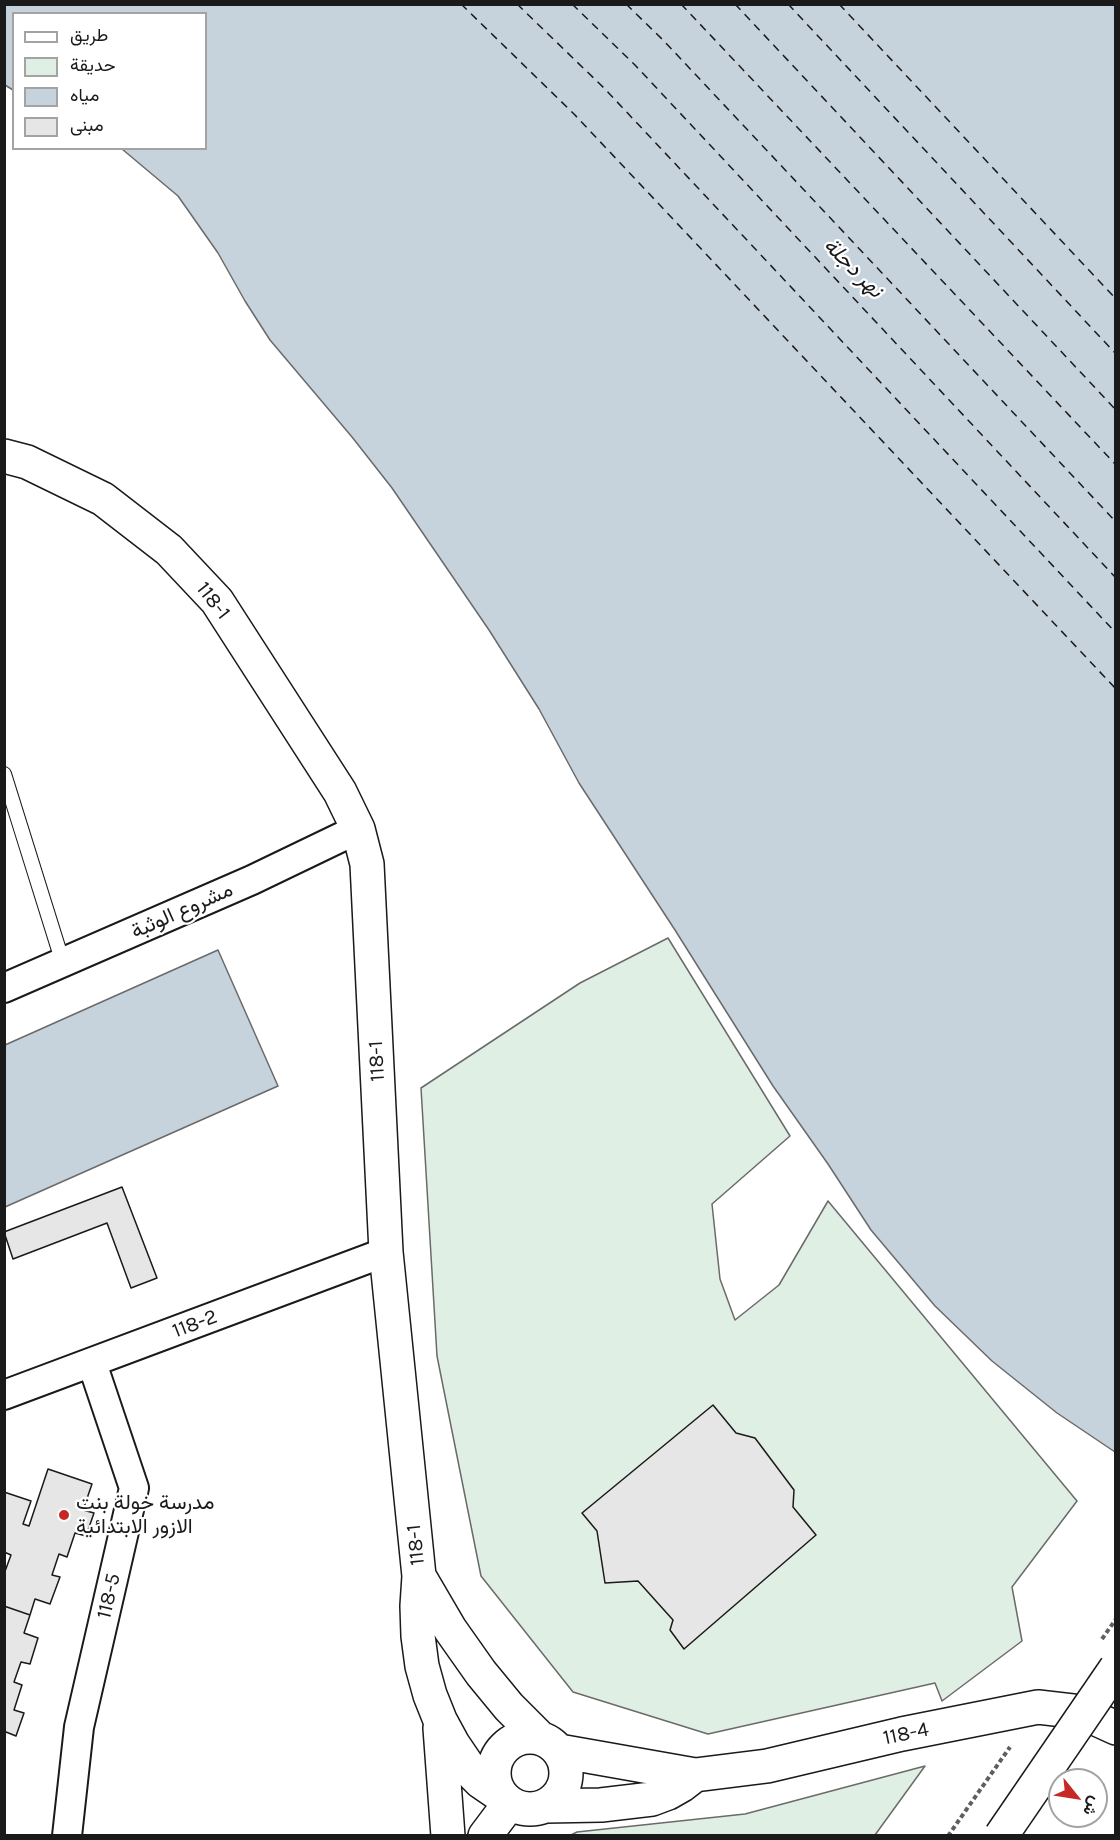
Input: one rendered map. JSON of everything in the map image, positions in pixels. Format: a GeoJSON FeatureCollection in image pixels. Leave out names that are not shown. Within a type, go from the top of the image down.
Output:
{"type":"FeatureCollection","features":[{"type":"Feature","properties":{"kind":"street","name":"118-1"},"geometry":{"type":"LineString","coordinates":[[4,456],[27,462],[103,499],[169,550],[217,601],[340,792],[358,829],[367,864],[386,1252],[419,1576],[417,1606],[422,1666],[430,1695],[453,1744],[481,1782],[505,1799]]}},
{"type":"Feature","properties":{"kind":"street","name":"مشروع الوثبة"},"geometry":{"type":"LineString","coordinates":[[4,988],[252,880],[358,829]]}},
{"type":"Feature","properties":{"kind":"street","name":"118-2"},"geometry":{"type":"LineString","coordinates":[[4,1395],[386,1252]]}},
{"type":"Feature","properties":{"kind":"street","name":"118-5"},"geometry":{"type":"LineString","coordinates":[[67,1836],[78,1727],[134,1488],[92,1363]]}},
{"type":"Feature","properties":{"kind":"street"},"geometry":{"type":"LineString","coordinates":[[419,1576],[450,1629],[481,1673],[509,1707],[549,1744],[565,1762],[567,1775],[564,1788],[556,1798],[546,1806],[534,1810],[521,1809],[505,1799],[495,1783],[493,1770],[496,1758],[514,1740],[526,1737],[549,1744]]}},
{"type":"Feature","properties":{"kind":"street"},"geometry":{"type":"LineString","coordinates":[[1001,1836],[1116,1668]]}},
{"type":"Feature","properties":{"kind":"street","name":"118-4"},"geometry":{"type":"LineString","coordinates":[[549,1744],[695,1775],[767,1766],[902,1734],[1038,1707],[1081,1712],[1116,1728]]}},
{"type":"Feature","properties":{"kind":"street"},"geometry":{"type":"LineString","coordinates":[[440,1720],[448,1836]]}},
{"type":"Feature","properties":{"kind":"street","name":"118-4"},"geometry":{"type":"LineString","coordinates":[[546,1806],[601,1805],[652,1799],[668,1793],[695,1775]]}},
{"type":"Feature","properties":{"kind":"street"},"geometry":{"type":"LineString","coordinates":[[485,1836],[505,1799]]}},
{"type":"Feature","properties":{"kind":"lane"},"geometry":{"type":"LineString","coordinates":[[4,774],[63,963]]}},
{"type":"Feature","properties":{"kind":"path"},"geometry":{"type":"LineString","coordinates":[[948,1836],[1038,1707]]}},
{"type":"Feature","properties":{"kind":"green space"},"geometry":{"type":"Polygon","coordinates":[[[668,938],[790,1136],[712,1204],[720,1279],[735,1320],[779,1285],[828,1201],[1077,1501],[1012,1587],[1022,1641],[942,1701],[935,1683],[708,1734],[573,1692],[481,1576],[437,1356],[421,1088],[580,983],[668,938]]]}},
{"type":"Feature","properties":{"kind":"green space"},"geometry":{"type":"Polygon","coordinates":[[[925,1766],[875,1835],[571,1835],[577,1832],[745,1814],[925,1766]]]}},
{"type":"Feature","properties":{"kind":"water","name":"نهر دجلة"},"geometry":{"type":"Polygon","coordinates":[[[4,5],[1115,5],[1115,1452],[1057,1413],[992,1361],[935,1306],[871,1230],[773,1086],[579,783],[539,709],[489,630],[392,488],[270,340],[218,253],[178,196],[123,150],[207,150],[207,12],[12,12],[12,89],[5,85],[4,5]]]}},
{"type":"Feature","properties":{"kind":"water"},"geometry":{"type":"Polygon","coordinates":[[[218,950],[278,1086],[5,1207],[5,1045],[218,950]]]}},
{"type":"Feature","properties":{"kind":"building"},"geometry":{"type":"Polygon","coordinates":[[[122,1187],[157,1278],[131,1288],[107,1223],[13,1259],[4,1232],[122,1187]]]}},
{"type":"Feature","properties":{"kind":"building"},"geometry":{"type":"Polygon","coordinates":[[[713,1405],[736,1433],[755,1438],[794,1490],[793,1507],[816,1535],[684,1649],[670,1630],[673,1620],[638,1581],[605,1583],[597,1531],[582,1513],[713,1405]]]}},
{"type":"Feature","properties":{"kind":"building"},"geometry":{"type":"Polygon","coordinates":[[[48,1469],[92,1484],[83,1510],[94,1513],[86,1536],[75,1533],[67,1557],[59,1554],[52,1575],[60,1577],[50,1604],[35,1599],[30,1615],[4,1606],[4,1574],[11,1555],[4,1552],[4,1492],[31,1501],[23,1524],[29,1526],[48,1469]]]}},
{"type":"Feature","properties":{"kind":"building"},"geometry":{"type":"Polygon","coordinates":[[[4,1606],[30,1615],[24,1633],[38,1638],[30,1664],[21,1662],[14,1682],[22,1685],[14,1710],[24,1713],[16,1736],[6,1732],[4,1736],[4,1606]]]}},
{"type":"Feature","properties":{"kind":"ferry route"},"geometry":{"type":"LineString","coordinates":[[461,4],[574,114],[1116,689]]}},
{"type":"Feature","properties":{"kind":"ferry route"},"geometry":{"type":"LineString","coordinates":[[517,4],[605,89],[1116,633]]}},
{"type":"Feature","properties":{"kind":"ferry route"},"geometry":{"type":"LineString","coordinates":[[572,4],[635,65],[1116,578]]}},
{"type":"Feature","properties":{"kind":"ferry route"},"geometry":{"type":"LineString","coordinates":[[626,4],[664,41],[1116,522]]}},
{"type":"Feature","properties":{"kind":"ferry route"},"geometry":{"type":"LineString","coordinates":[[681,4],[1116,465]]}},
{"type":"Feature","properties":{"kind":"ferry route"},"geometry":{"type":"LineString","coordinates":[[735,4],[1116,410]]}},
{"type":"Feature","properties":{"kind":"ferry route"},"geometry":{"type":"LineString","coordinates":[[788,4],[1116,354]]}},
{"type":"Feature","properties":{"kind":"ferry route"},"geometry":{"type":"LineString","coordinates":[[839,4],[1116,299]]}},
{"type":"Feature","properties":{"kind":"place","name":"مدرسة خولة بنت الازور الابتدائية"},"geometry":{"type":"Point","coordinates":[64,1515]}}]}
